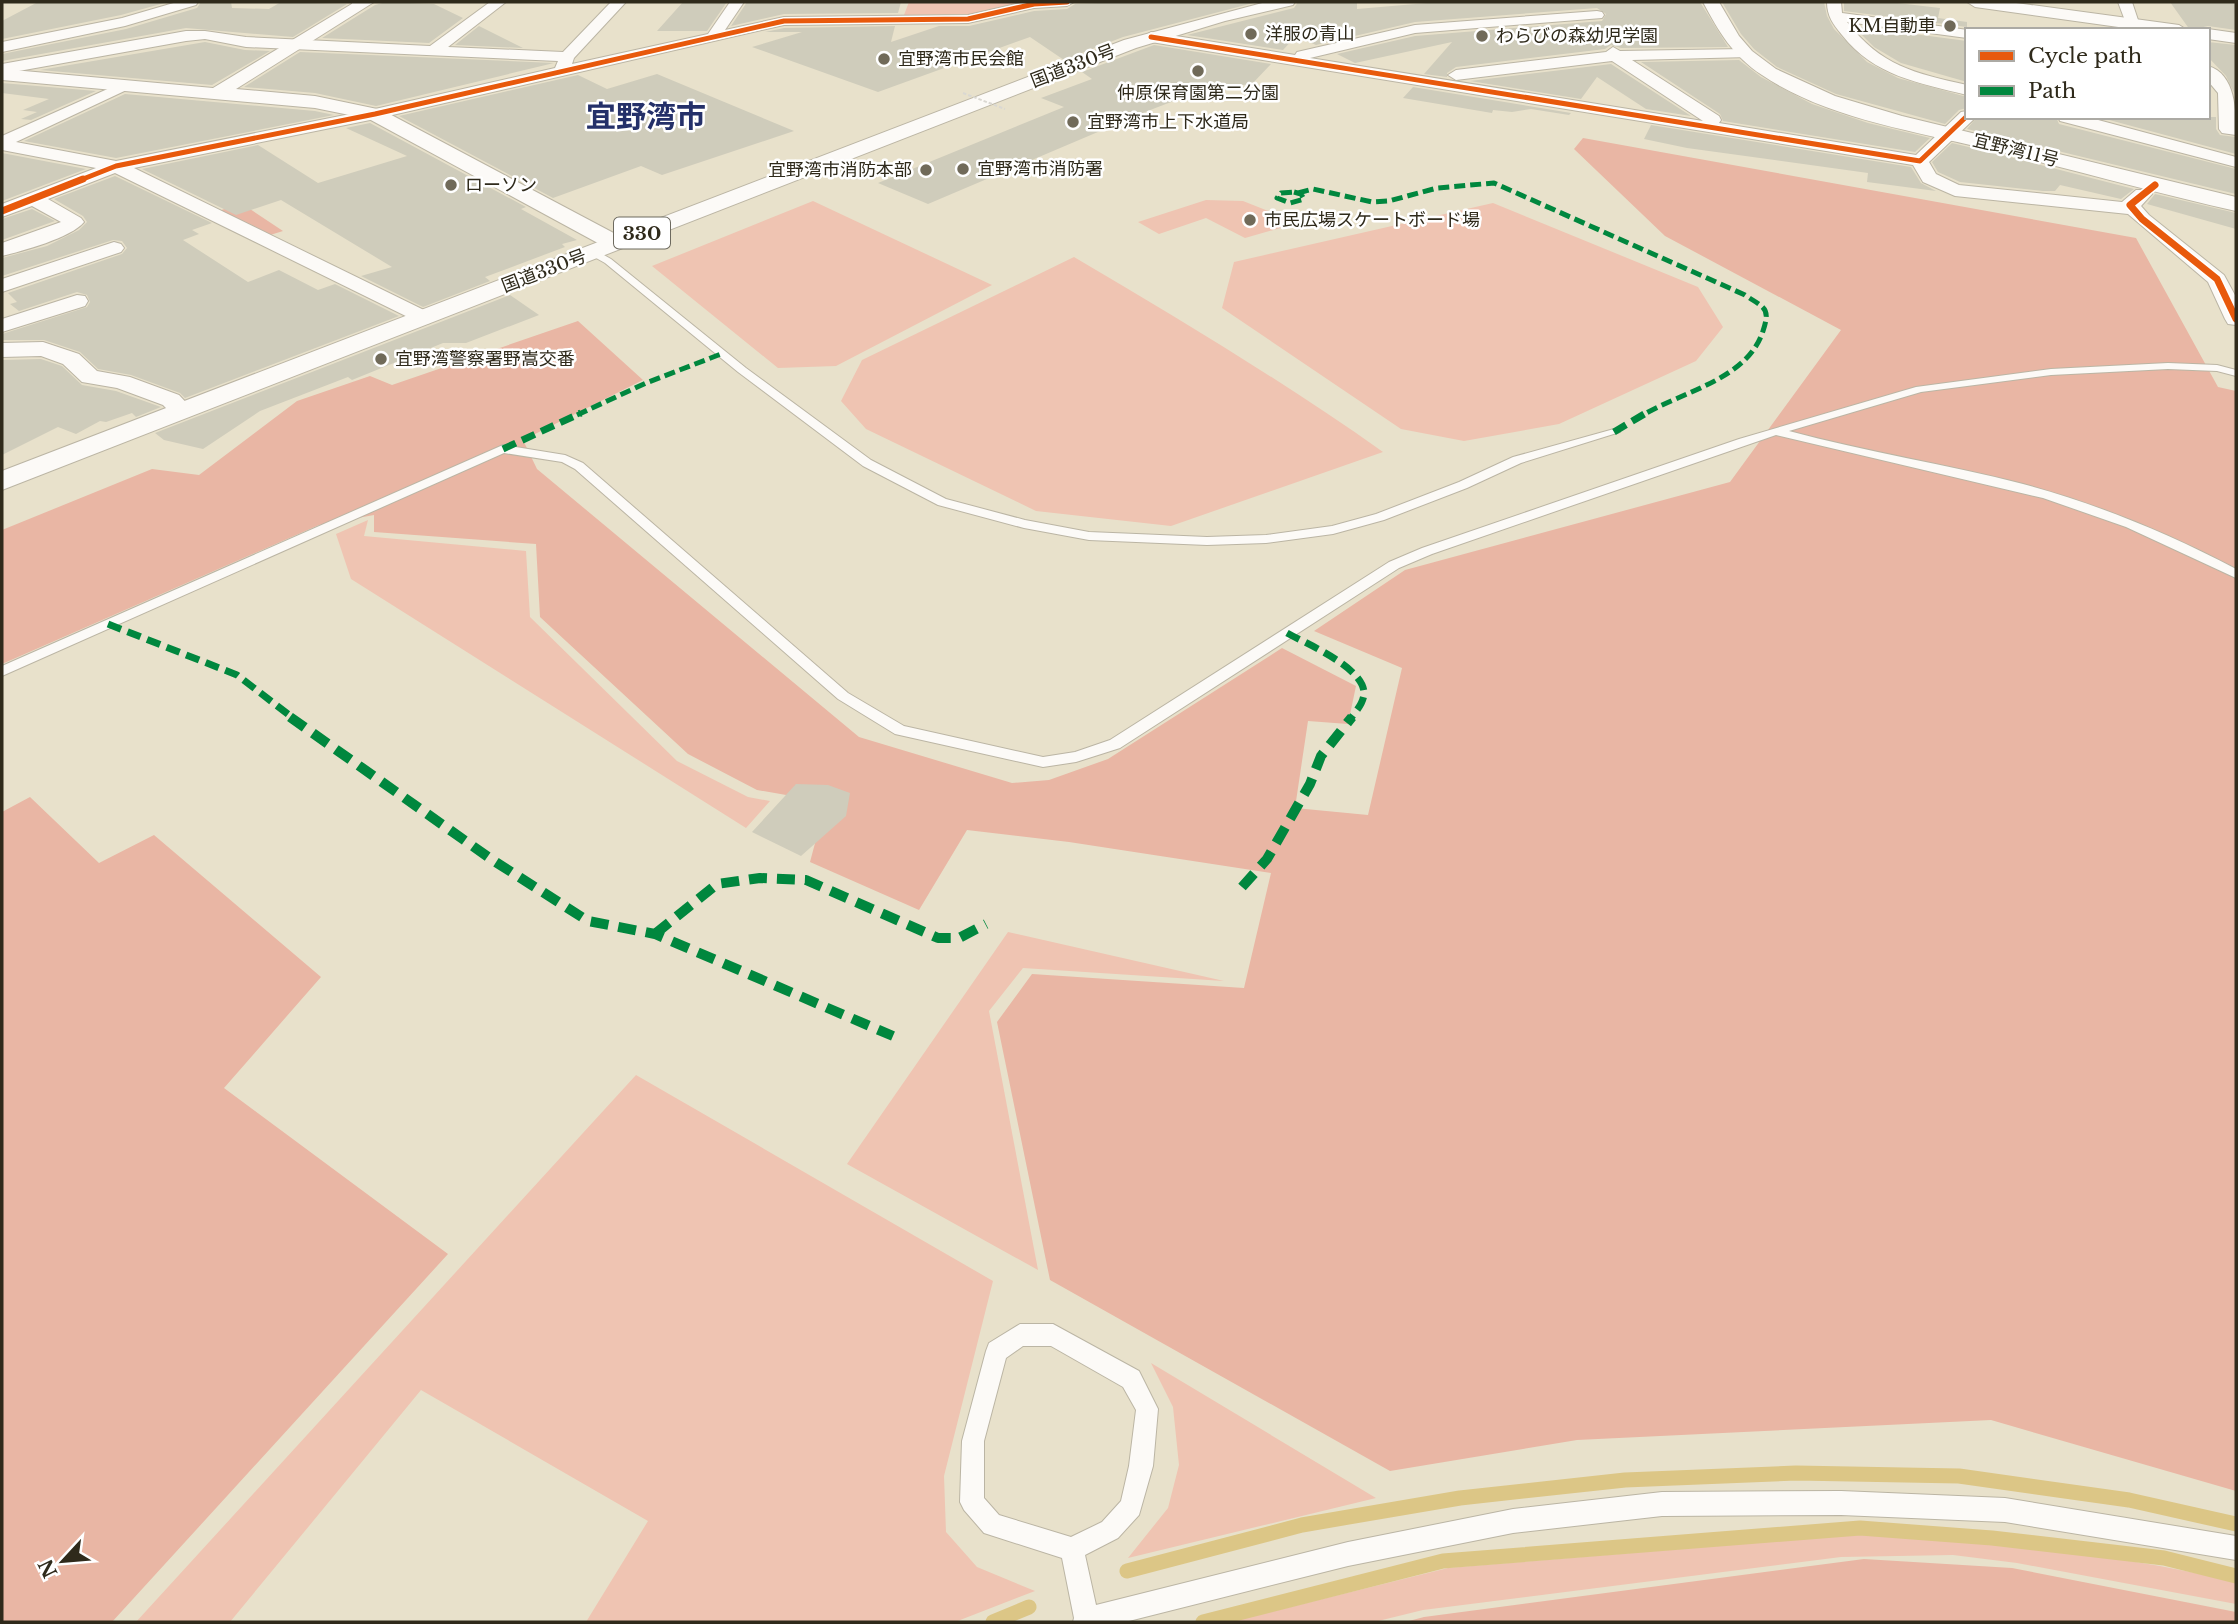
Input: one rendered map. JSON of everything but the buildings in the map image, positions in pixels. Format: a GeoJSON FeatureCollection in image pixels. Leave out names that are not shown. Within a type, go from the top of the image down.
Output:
{"type":"FeatureCollection","features":[{"type":"Feature","properties":{"kind":"main road"},"geometry":{"type":"LineString","coordinates":[[217,93],[366,2]]}},
{"type":"Feature","properties":{"kind":"main road","name":"国道330号"},"geometry":{"type":"LineString","coordinates":[[2,481],[1152,37],[1287,2]]}},
{"type":"Feature","properties":{"kind":"main road","name":"宜野湾11号"},"geometry":{"type":"LineString","coordinates":[[1711,2],[1744,54],[1783,79],[1822,96],[1868,112],[2236,204]]}},
{"type":"Feature","properties":{"kind":"main road"},"geometry":{"type":"LineString","coordinates":[[1975,2],[2157,28]]}},
{"type":"Feature","properties":{"kind":"main road"},"geometry":{"type":"LineString","coordinates":[[2210,34],[2236,38]]}},
{"type":"Feature","properties":{"kind":"main road"},"geometry":{"type":"LineString","coordinates":[[2,72],[31,77],[315,102],[374,114],[615,243]]}},
{"type":"Feature","properties":{"kind":"street"},"geometry":{"type":"LineString","coordinates":[[2,47],[125,22],[191,2]]}},
{"type":"Feature","properties":{"kind":"street"},"geometry":{"type":"LineString","coordinates":[[358,2],[366,2]]}},
{"type":"Feature","properties":{"kind":"street"},"geometry":{"type":"LineString","coordinates":[[434,50],[499,2]]}},
{"type":"Feature","properties":{"kind":"street"},"geometry":{"type":"LineString","coordinates":[[564,65],[619,2]]}},
{"type":"Feature","properties":{"kind":"street"},"geometry":{"type":"LineString","coordinates":[[713,37],[737,2]]}},
{"type":"Feature","properties":{"kind":"street"},"geometry":{"type":"LineString","coordinates":[[838,20],[847,2]]}},
{"type":"Feature","properties":{"kind":"street"},"geometry":{"type":"LineString","coordinates":[[2,211],[116,166],[374,114],[564,65],[784,21],[968,19],[1034,3],[1067,2]]}},
{"type":"Feature","properties":{"kind":"street"},"geometry":{"type":"LineString","coordinates":[[2124,25],[2125,2]]}},
{"type":"Feature","properties":{"kind":"street"},"geometry":{"type":"LineString","coordinates":[[1834,9],[1965,34]]}},
{"type":"Feature","properties":{"kind":"street"},"geometry":{"type":"LineString","coordinates":[[1834,9],[1858,49],[1877,63],[1897,72],[1965,89]]}},
{"type":"Feature","properties":{"kind":"street"},"geometry":{"type":"LineString","coordinates":[[1286,59],[1415,29],[1599,19],[1615,56],[1724,127]]}},
{"type":"Feature","properties":{"kind":"street"},"geometry":{"type":"LineString","coordinates":[[12,27],[44,38]]}},
{"type":"Feature","properties":{"kind":"street"},"geometry":{"type":"LineString","coordinates":[[2,72],[186,36],[205,35],[246,42],[434,50],[564,65]]}},
{"type":"Feature","properties":{"kind":"street"},"geometry":{"type":"LineString","coordinates":[[1152,37],[1724,127],[1920,161]]}},
{"type":"Feature","properties":{"kind":"street"},"geometry":{"type":"LineString","coordinates":[[1415,80],[1615,56],[1744,54]]}},
{"type":"Feature","properties":{"kind":"street"},"geometry":{"type":"LineString","coordinates":[[2210,73],[2226,92],[2228,129],[2236,130]]}},
{"type":"Feature","properties":{"kind":"street"},"geometry":{"type":"LineString","coordinates":[[2,89],[31,77]]}},
{"type":"Feature","properties":{"kind":"street"},"geometry":{"type":"LineString","coordinates":[[2,144],[127,86]]}},
{"type":"Feature","properties":{"kind":"street"},"geometry":{"type":"LineString","coordinates":[[1920,161],[1965,118]]}},
{"type":"Feature","properties":{"kind":"street"},"geometry":{"type":"LineString","coordinates":[[2080,119],[2102,122],[2236,162]]}},
{"type":"Feature","properties":{"kind":"street"},"geometry":{"type":"LineString","coordinates":[[2,144],[116,166],[422,318]]}},
{"type":"Feature","properties":{"kind":"street"},"geometry":{"type":"LineString","coordinates":[[1920,161],[1929,178],[1955,190],[2133,209]]}},
{"type":"Feature","properties":{"kind":"street"},"geometry":{"type":"LineString","coordinates":[[2155,185],[2130,205],[2217,279],[2236,319]]}},
{"type":"Feature","properties":{"kind":"street"},"geometry":{"type":"LineString","coordinates":[[2,250],[64,229],[74,222],[34,200]]}},
{"type":"Feature","properties":{"kind":"street"},"geometry":{"type":"LineString","coordinates":[[2,286],[114,248]]}},
{"type":"Feature","properties":{"kind":"street"},"geometry":{"type":"LineString","coordinates":[[2,326],[77,301]]}},
{"type":"Feature","properties":{"kind":"street"},"geometry":{"type":"LineString","coordinates":[[2,350],[43,349],[71,359],[90,377],[122,382],[171,400],[182,411]]}},
{"type":"Feature","properties":{"kind":"lane"},"geometry":{"type":"LineString","coordinates":[[592,252],[608,261],[800,416],[867,463],[942,502],[1024,524],[1076,534],[1207,541],[1266,539],[1334,530],[1380,517],[1463,485],[1517,460],[1614,432]]}},
{"type":"Feature","properties":{"kind":"lane"},"geometry":{"type":"LineString","coordinates":[[2,671],[503,449],[565,458],[579,466],[843,696],[872,715],[900,730],[1043,762],[1076,757],[1115,744],[1394,565],[1427,551],[1775,431],[1920,389],[1989,379],[2051,372],[2168,366],[2217,368],[2236,373]]}},
{"type":"Feature","properties":{"kind":"lane"},"geometry":{"type":"LineString","coordinates":[[1775,431],[1820,444],[2018,486],[2082,505],[2196,552],[2236,574]]}},
{"type":"Feature","properties":{"kind":"lane"},"geometry":{"type":"LineString","coordinates":[[1020,1335],[1053,1335],[1131,1379],[1147,1409],[1141,1466],[1130,1507],[1110,1530],[1072,1549],[992,1525],[972,1502],[973,1441],[997,1351],[1020,1335]]}},
{"type":"Feature","properties":{"kind":"lane"},"geometry":{"type":"LineString","coordinates":[[1072,1549],[1086,1622],[1348,1554],[1513,1521],[1662,1504],[1840,1503],[2005,1510],[2236,1548]]}},
{"type":"Feature","properties":{"kind":"path"},"geometry":{"type":"LineString","coordinates":[[963,93],[1005,109]]}},
{"type":"Feature","properties":{"kind":"shaded area"},"geometry":{"type":"Polygon","coordinates":[[[909,2],[1022,2],[971,14],[904,15],[909,2]]]}},
{"type":"Feature","properties":{"kind":"shaded area"},"geometry":{"type":"Polygon","coordinates":[[[1583,138],[2136,238],[2218,387],[2236,391],[2236,1491],[1991,1420],[1577,1440],[1390,1471],[1050,1280],[997,1022],[1032,974],[1244,988],[1271,873],[1069,842],[967,830],[919,910],[810,862],[826,802],[757,790],[688,754],[540,617],[536,544],[374,532],[374,515],[319,525],[2,664],[2,530],[152,469],[199,475],[297,401],[370,376],[392,385],[578,321],[643,380],[523,440],[537,469],[859,737],[1012,783],[1049,780],[1108,759],[1282,648],[1356,686],[1348,724],[1308,721],[1295,808],[1368,815],[1402,668],[1314,631],[1405,570],[1730,482],[1841,330],[1665,236],[1574,149],[1583,138]]]}},
{"type":"Feature","properties":{"kind":"shaded area"},"geometry":{"type":"Polygon","coordinates":[[[303,185],[247,207],[283,231],[267,236],[218,211],[303,185]]]}},
{"type":"Feature","properties":{"kind":"shaded area","name":"市民広場スケートボード場"},"geometry":{"type":"Polygon","coordinates":[[[1206,200],[1243,201],[1298,223],[1245,238],[1206,218],[1159,234],[1138,222],[1206,200]]]}},
{"type":"Feature","properties":{"kind":"shaded area"},"geometry":{"type":"Polygon","coordinates":[[[813,201],[992,285],[836,366],[778,368],[652,266],[813,201]]]}},
{"type":"Feature","properties":{"kind":"shaded area"},"geometry":{"type":"Polygon","coordinates":[[[1493,203],[1698,287],[1723,327],[1696,361],[1559,424],[1464,441],[1401,429],[1222,308],[1234,262],[1493,203]]]}},
{"type":"Feature","properties":{"kind":"shaded area"},"geometry":{"type":"Polygon","coordinates":[[[1074,257],[1269,375],[1383,452],[1171,526],[1036,511],[866,429],[841,401],[862,360],[1074,257]]]}},
{"type":"Feature","properties":{"kind":"shaded area"},"geometry":{"type":"Polygon","coordinates":[[[368,520],[364,536],[526,551],[530,617],[677,761],[748,797],[770,801],[746,828],[351,579],[336,534],[368,520]]]}},
{"type":"Feature","properties":{"kind":"shaded area"},"geometry":{"type":"Polygon","coordinates":[[[30,797],[99,863],[154,835],[321,977],[224,1088],[448,1254],[112,1622],[2,1622],[2,812],[30,797]]]}},
{"type":"Feature","properties":{"kind":"shaded area"},"geometry":{"type":"Polygon","coordinates":[[[1008,932],[1224,981],[1023,968],[989,1011],[1038,1270],[847,1164],[1008,932]]]}},
{"type":"Feature","properties":{"kind":"shaded area"},"geometry":{"type":"Polygon","coordinates":[[[636,1075],[993,1281],[944,1476],[946,1532],[977,1567],[1035,1591],[955,1622],[586,1622],[648,1521],[421,1390],[230,1622],[136,1622],[636,1075]]]}},
{"type":"Feature","properties":{"kind":"shaded area"},"geometry":{"type":"Polygon","coordinates":[[[1151,1363],[1376,1498],[1128,1558],[1168,1508],[1179,1465],[1173,1407],[1151,1363]]]}},
{"type":"Feature","properties":{"kind":"shaded area"},"geometry":{"type":"Polygon","coordinates":[[[1861,1534],[2050,1550],[2143,1563],[2236,1582],[2236,1604],[2017,1563],[1953,1555],[1841,1557],[1423,1610],[1374,1622],[1229,1622],[1448,1568],[1861,1534]]]}},
{"type":"Feature","properties":{"kind":"shaded area"},"geometry":{"type":"Polygon","coordinates":[[[1864,1559],[2012,1568],[2236,1612],[2236,1622],[1405,1622],[1424,1617],[1864,1559]]]}},
{"type":"Feature","properties":{"kind":"waterway"},"geometry":{"type":"LineString","coordinates":[[1127,1571],[1302,1525],[1460,1498],[1625,1480],[1796,1473],[1959,1476],[2129,1500],[2236,1524]]}},
{"type":"Feature","properties":{"kind":"waterway"},"geometry":{"type":"LineString","coordinates":[[1203,1622],[1443,1561],[1860,1528],[1992,1538],[2164,1558],[2236,1576]]}},
{"type":"Feature","properties":{"kind":"waterway"},"geometry":{"type":"LineString","coordinates":[[993,1622],[1029,1607]]}},
{"type":"Feature","properties":{"kind":"marked path"},"geometry":{"type":"LineString","coordinates":[[1298,193],[1313,189],[1372,202],[1389,201],[1437,188],[1494,183],[1745,295],[1765,308],[1768,316],[1758,347],[1739,367],[1649,411],[1614,432]]}},
{"type":"Feature","properties":{"kind":"marked path"},"geometry":{"type":"LineString","coordinates":[[1294,192],[1301,194],[1304,199],[1290,203],[1277,198],[1281,193],[1294,192]]}},
{"type":"Feature","properties":{"kind":"marked path"},"geometry":{"type":"LineString","coordinates":[[503,449],[646,383],[721,354]]}},
{"type":"Feature","properties":{"kind":"marked path"},"geometry":{"type":"LineString","coordinates":[[108,624],[237,675],[305,728],[491,859],[588,921],[655,934],[893,1036]]}},
{"type":"Feature","properties":{"kind":"marked path"},"geometry":{"type":"LineString","coordinates":[[1242,887],[1267,859],[1310,784],[1321,756],[1361,705],[1364,693],[1361,679],[1347,667],[1287,633]]}},
{"type":"Feature","properties":{"kind":"marked path"},"geometry":{"type":"LineString","coordinates":[[655,934],[717,884],[760,878],[806,880],[938,938],[959,938],[986,924]]}},
{"type":"Feature","properties":{"kind":"cycle path"},"geometry":{"type":"LineString","coordinates":[[2,211],[116,166],[375,114],[784,21],[968,19],[1034,4],[1067,2]]}},
{"type":"Feature","properties":{"kind":"cycle path"},"geometry":{"type":"LineString","coordinates":[[1151,37],[1920,161],[1965,118]]}},
{"type":"Feature","properties":{"kind":"cycle path"},"geometry":{"type":"LineString","coordinates":[[2155,185],[2130,205],[2142,219],[2217,279],[2236,319]]}},
{"type":"Feature","properties":{"kind":"place","name":"KM自動車"},"geometry":{"type":"Point","coordinates":[1950,26]}},
{"type":"Feature","properties":{"kind":"place","name":"洋服の青山"},"geometry":{"type":"Point","coordinates":[1251,34]}},
{"type":"Feature","properties":{"kind":"place","name":"わらびの森幼児学園"},"geometry":{"type":"Point","coordinates":[1482,36]}},
{"type":"Feature","properties":{"kind":"place","name":"宜野湾市民会館"},"geometry":{"type":"Point","coordinates":[884,59]}},
{"type":"Feature","properties":{"kind":"place","name":"仲原保育園第二分園"},"geometry":{"type":"Point","coordinates":[1198,71]}},
{"type":"Feature","properties":{"kind":"place","name":"宜野湾市上下水道局"},"geometry":{"type":"Point","coordinates":[1073,122]}},
{"type":"Feature","properties":{"kind":"place","name":"宜野湾市消防署"},"geometry":{"type":"Point","coordinates":[963,169]}},
{"type":"Feature","properties":{"kind":"place","name":"宜野湾市消防本部"},"geometry":{"type":"Point","coordinates":[926,170]}},
{"type":"Feature","properties":{"kind":"place","name":"ローソン"},"geometry":{"type":"Point","coordinates":[451,185]}},
{"type":"Feature","properties":{"kind":"place","name":"市民広場スケートボード場"},"geometry":{"type":"Point","coordinates":[1250,220]}},
{"type":"Feature","properties":{"kind":"place","name":"宜野湾警察署野嵩交番"},"geometry":{"type":"Point","coordinates":[381,359]}},
{"type":"Feature","properties":{"kind":"district","name":"宜野湾市"},"geometry":{"type":"Point","coordinates":[646,116]}}]}
